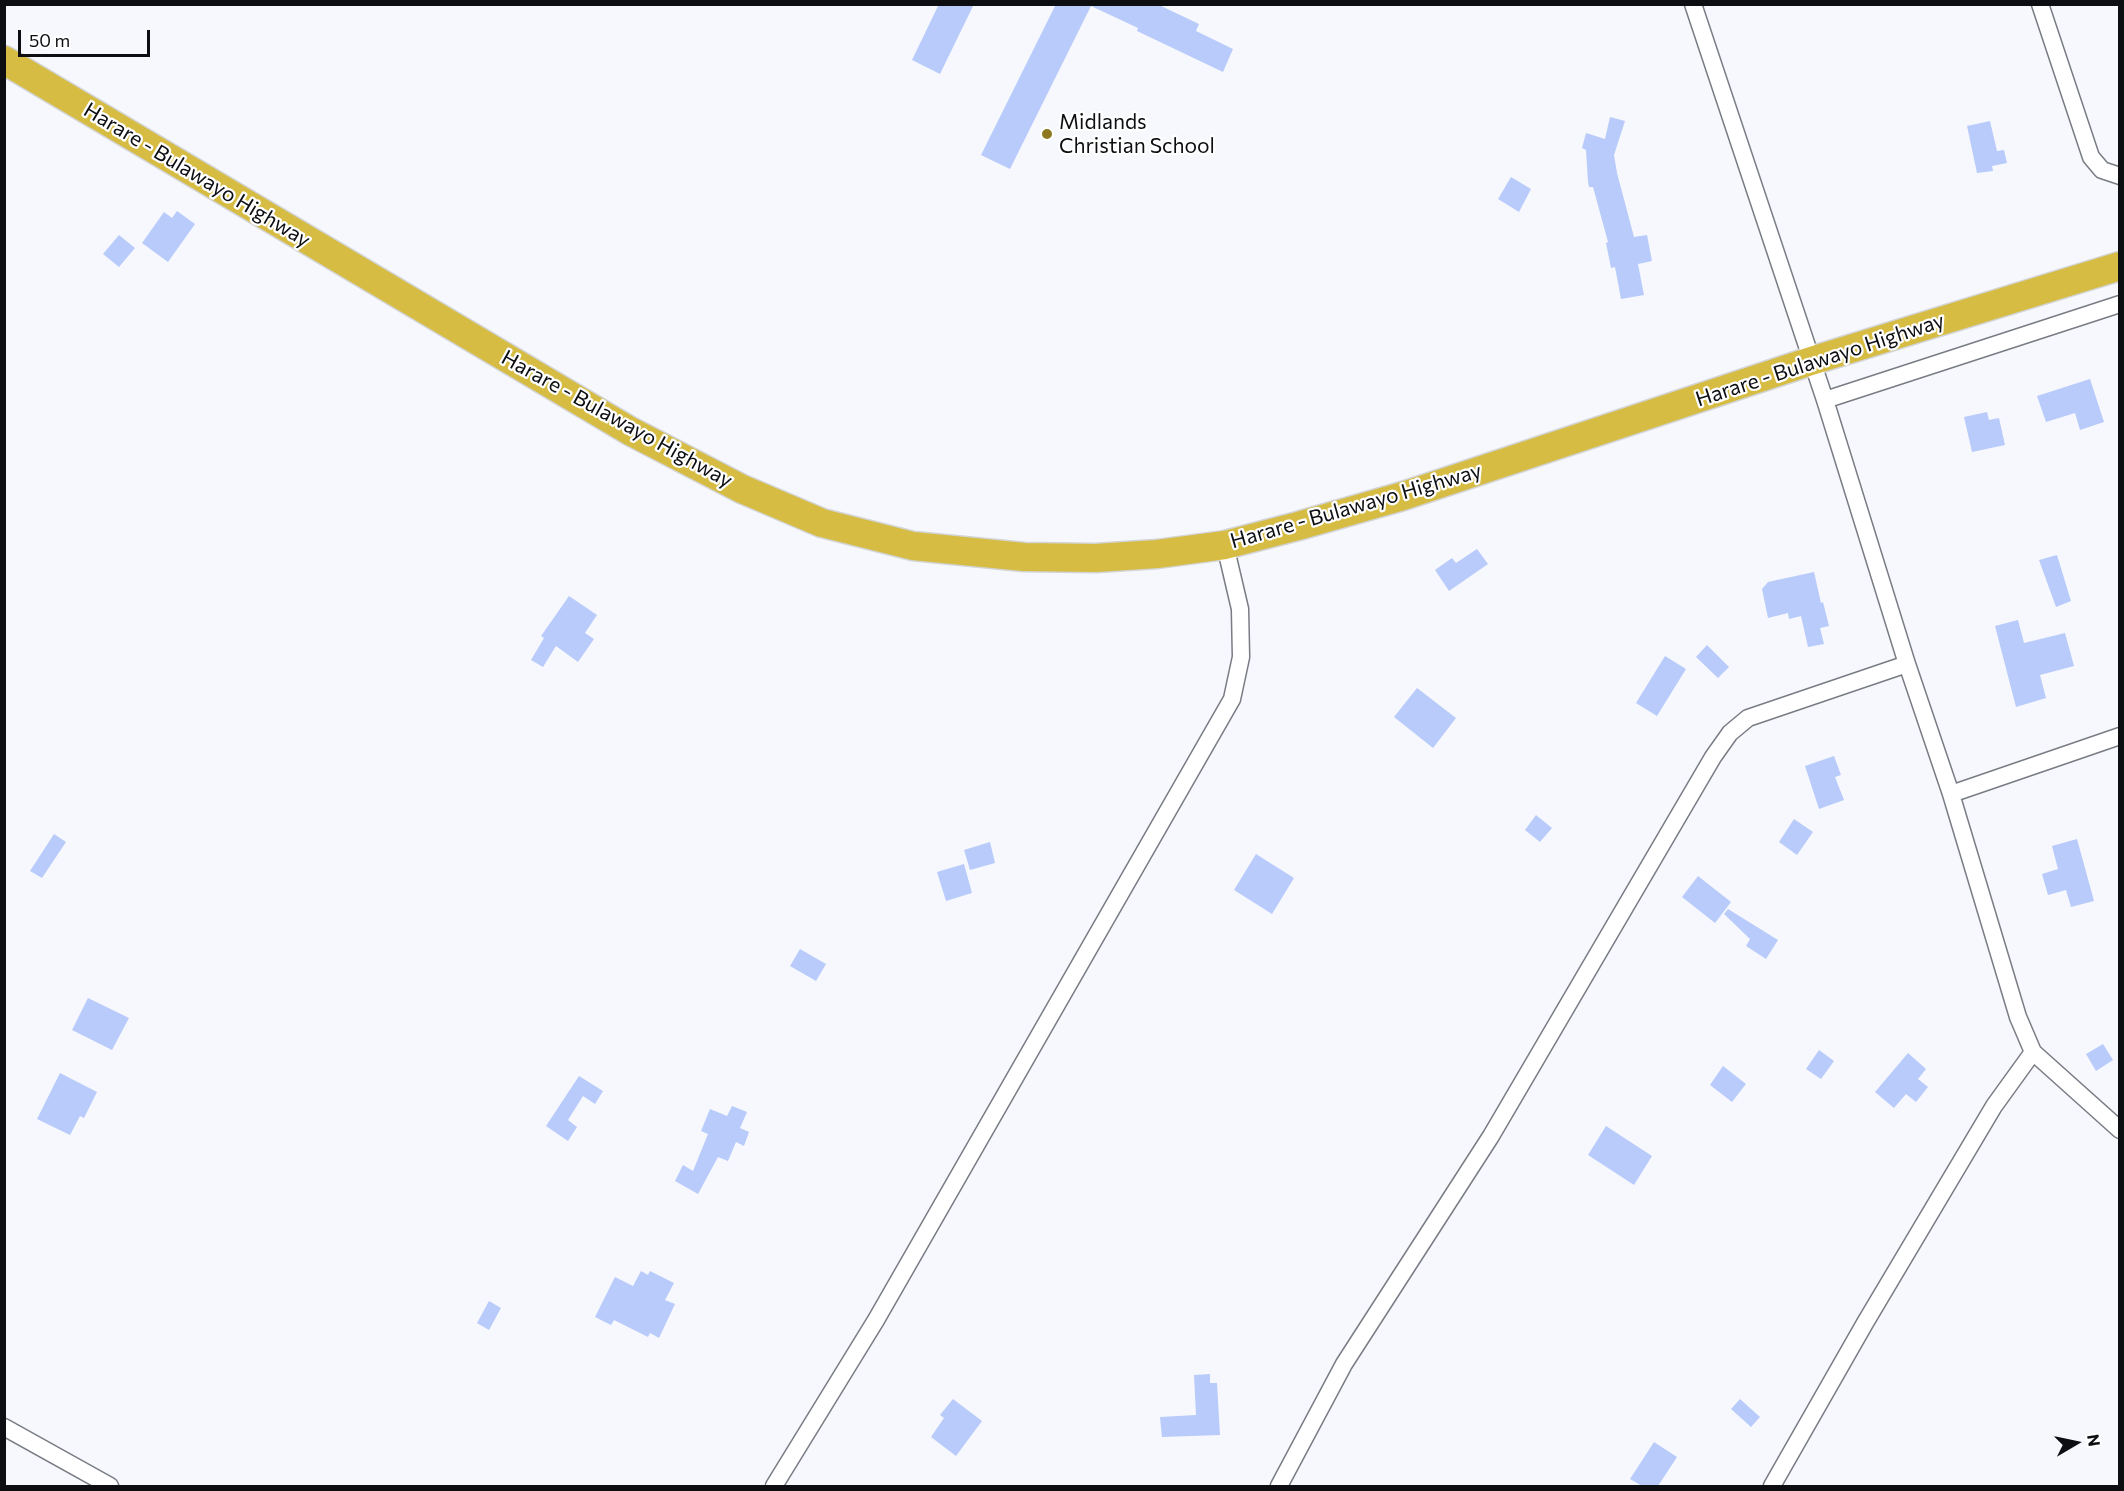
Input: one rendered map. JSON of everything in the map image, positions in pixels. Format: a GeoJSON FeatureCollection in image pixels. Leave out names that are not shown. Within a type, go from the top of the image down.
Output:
{"type":"FeatureCollection","features":[{"type":"Feature","properties":{"kind":"highway","name":"Harare - Bulawayo Highway"},"geometry":{"type":"LineString","coordinates":[[5,62],[630,431],[741,489],[822,524],[913,546],[1024,557],[1096,558],[1157,554],[1225,545],[1298,526],[1403,496],[1811,361],[2120,266]]}},
{"type":"Feature","properties":{"kind":"street"},"geometry":{"type":"LineString","coordinates":[[1693,4],[1825,400],[1907,664],[1951,794],[2018,1017],[2033,1052],[2120,1130]]}},
{"type":"Feature","properties":{"kind":"street"},"geometry":{"type":"LineString","coordinates":[[2040,4],[2091,157],[2102,170],[2120,176]]}},
{"type":"Feature","properties":{"kind":"street"},"geometry":{"type":"LineString","coordinates":[[1825,400],[2120,304]]}},
{"type":"Feature","properties":{"kind":"street"},"geometry":{"type":"LineString","coordinates":[[774,1486],[876,1320],[1232,699],[1241,657],[1240,609],[1225,545]]}},
{"type":"Feature","properties":{"kind":"street"},"geometry":{"type":"LineString","coordinates":[[1279,1486],[1344,1364],[1491,1136],[1713,757],[1730,733],[1748,717],[1907,664]]}},
{"type":"Feature","properties":{"kind":"street"},"geometry":{"type":"LineString","coordinates":[[1951,794],[2120,736]]}},
{"type":"Feature","properties":{"kind":"street"},"geometry":{"type":"LineString","coordinates":[[1772,1486],[1864,1323],[1994,1106],[2033,1052]]}},
{"type":"Feature","properties":{"kind":"street"},"geometry":{"type":"LineString","coordinates":[[4,1427],[110,1486]]}},
{"type":"Feature","properties":{"kind":"building"},"geometry":{"type":"Polygon","coordinates":[[[939,4],[974,4],[940,74],[912,60],[939,4]]]}},
{"type":"Feature","properties":{"kind":"building"},"geometry":{"type":"Polygon","coordinates":[[[1056,4],[1157,4],[1199,24],[1196,31],[1233,49],[1223,72],[1091,6],[1010,169],[981,155],[1056,4]]]}},
{"type":"Feature","properties":{"kind":"building"},"geometry":{"type":"Polygon","coordinates":[[[1610,117],[1625,121],[1614,155],[1617,173],[1634,237],[1647,235],[1652,261],[1638,264],[1644,295],[1621,299],[1615,267],[1611,268],[1606,243],[1608,242],[1593,187],[1589,187],[1586,150],[1582,148],[1586,133],[1605,139],[1610,117]]]}},
{"type":"Feature","properties":{"kind":"building"},"geometry":{"type":"Polygon","coordinates":[[[1990,121],[1997,151],[2004,150],[2007,163],[1992,166],[1993,171],[1977,173],[1967,126],[1990,121]]]}},
{"type":"Feature","properties":{"kind":"building"},"geometry":{"type":"Polygon","coordinates":[[[1511,177],[1531,189],[1519,212],[1498,199],[1511,177]]]}},
{"type":"Feature","properties":{"kind":"building"},"geometry":{"type":"Polygon","coordinates":[[[177,211],[195,224],[168,262],[142,243],[164,212],[172,218],[177,211]]]}},
{"type":"Feature","properties":{"kind":"building"},"geometry":{"type":"Polygon","coordinates":[[[119,235],[135,248],[119,267],[103,254],[119,235]]]}},
{"type":"Feature","properties":{"kind":"building"},"geometry":{"type":"Polygon","coordinates":[[[2090,379],[2104,422],[2080,430],[2075,413],[2046,422],[2037,396],[2090,379]]]}},
{"type":"Feature","properties":{"kind":"building"},"geometry":{"type":"Polygon","coordinates":[[[1987,412],[1989,420],[1999,418],[2005,445],[1972,452],[1964,417],[1987,412]]]}},
{"type":"Feature","properties":{"kind":"building"},"geometry":{"type":"Polygon","coordinates":[[[1477,549],[1488,564],[1449,591],[1435,570],[1452,558],[1456,563],[1477,549]]]}},
{"type":"Feature","properties":{"kind":"building"},"geometry":{"type":"Polygon","coordinates":[[[2057,555],[2071,601],[2056,607],[2039,560],[2057,555]]]}},
{"type":"Feature","properties":{"kind":"building"},"geometry":{"type":"Polygon","coordinates":[[[1814,572],[1829,626],[1820,628],[1824,644],[1808,647],[1801,616],[1789,619],[1788,613],[1768,618],[1762,589],[1768,582],[1814,572]]]}},
{"type":"Feature","properties":{"kind":"building"},"geometry":{"type":"Polygon","coordinates":[[[569,596],[597,615],[585,633],[594,639],[578,662],[556,646],[543,667],[531,660],[544,638],[541,636],[569,596]]]}},
{"type":"Feature","properties":{"kind":"building"},"geometry":{"type":"Polygon","coordinates":[[[2018,620],[2024,643],[2065,633],[2074,666],[2040,675],[2046,698],[2016,707],[1995,626],[2018,620]]]}},
{"type":"Feature","properties":{"kind":"building"},"geometry":{"type":"Polygon","coordinates":[[[1707,645],[1729,667],[1718,678],[1696,657],[1707,645]]]}},
{"type":"Feature","properties":{"kind":"building"},"geometry":{"type":"Polygon","coordinates":[[[1665,656],[1686,669],[1657,716],[1636,703],[1665,656]]]}},
{"type":"Feature","properties":{"kind":"building"},"geometry":{"type":"Polygon","coordinates":[[[1417,688],[1456,718],[1433,748],[1394,717],[1417,688]]]}},
{"type":"Feature","properties":{"kind":"building"},"geometry":{"type":"Polygon","coordinates":[[[1834,756],[1841,775],[1835,777],[1844,800],[1819,809],[1805,766],[1834,756]]]}},
{"type":"Feature","properties":{"kind":"building"},"geometry":{"type":"Polygon","coordinates":[[[1536,815],[1552,828],[1540,842],[1525,830],[1536,815]]]}},
{"type":"Feature","properties":{"kind":"building"},"geometry":{"type":"Polygon","coordinates":[[[1794,819],[1813,832],[1797,855],[1779,842],[1794,819]]]}},
{"type":"Feature","properties":{"kind":"building"},"geometry":{"type":"Polygon","coordinates":[[[54,834],[66,842],[42,878],[30,871],[54,834]]]}},
{"type":"Feature","properties":{"kind":"building"},"geometry":{"type":"Polygon","coordinates":[[[2077,839],[2094,901],[2071,907],[2066,890],[2048,895],[2042,874],[2058,869],[2052,846],[2077,839]]]}},
{"type":"Feature","properties":{"kind":"building"},"geometry":{"type":"Polygon","coordinates":[[[990,842],[995,863],[970,870],[964,850],[990,842]]]}},
{"type":"Feature","properties":{"kind":"building"},"geometry":{"type":"Polygon","coordinates":[[[1256,854],[1294,878],[1272,914],[1234,890],[1256,854]]]}},
{"type":"Feature","properties":{"kind":"building"},"geometry":{"type":"Polygon","coordinates":[[[964,864],[972,893],[946,901],[937,872],[964,864]]]}},
{"type":"Feature","properties":{"kind":"building"},"geometry":{"type":"Polygon","coordinates":[[[1698,876],[1731,902],[1715,923],[1682,897],[1698,876]]]}},
{"type":"Feature","properties":{"kind":"building"},"geometry":{"type":"Polygon","coordinates":[[[1728,909],[1778,940],[1766,959],[1746,946],[1750,939],[1724,914],[1728,909]]]}},
{"type":"Feature","properties":{"kind":"building"},"geometry":{"type":"Polygon","coordinates":[[[800,949],[826,964],[816,981],[790,966],[800,949]]]}},
{"type":"Feature","properties":{"kind":"building"},"geometry":{"type":"Polygon","coordinates":[[[88,998],[129,1018],[112,1050],[72,1030],[88,998]]]}},
{"type":"Feature","properties":{"kind":"building"},"geometry":{"type":"Polygon","coordinates":[[[2103,1044],[2113,1060],[2096,1071],[2086,1054],[2103,1044]]]}},
{"type":"Feature","properties":{"kind":"building"},"geometry":{"type":"Polygon","coordinates":[[[1819,1050],[1834,1061],[1821,1079],[1806,1069],[1819,1050]]]}},
{"type":"Feature","properties":{"kind":"building"},"geometry":{"type":"Polygon","coordinates":[[[1908,1053],[1926,1069],[1918,1079],[1928,1087],[1916,1102],[1906,1094],[1894,1108],[1875,1092],[1908,1053]]]}},
{"type":"Feature","properties":{"kind":"building"},"geometry":{"type":"Polygon","coordinates":[[[1723,1066],[1746,1084],[1732,1102],[1710,1085],[1723,1066]]]}},
{"type":"Feature","properties":{"kind":"building"},"geometry":{"type":"Polygon","coordinates":[[[60,1073],[97,1092],[84,1118],[80,1116],[70,1135],[37,1119],[60,1073]]]}},
{"type":"Feature","properties":{"kind":"building"},"geometry":{"type":"Polygon","coordinates":[[[579,1076],[603,1091],[595,1104],[583,1096],[568,1120],[577,1127],[568,1141],[546,1126],[579,1076]]]}},
{"type":"Feature","properties":{"kind":"building"},"geometry":{"type":"Polygon","coordinates":[[[732,1106],[747,1112],[740,1128],[749,1132],[744,1146],[736,1142],[728,1161],[718,1157],[698,1194],[675,1181],[683,1165],[693,1171],[708,1134],[701,1131],[710,1109],[727,1116],[732,1106]]]}},
{"type":"Feature","properties":{"kind":"building"},"geometry":{"type":"Polygon","coordinates":[[[1606,1126],[1652,1156],[1634,1185],[1588,1155],[1606,1126]]]}},
{"type":"Feature","properties":{"kind":"building"},"geometry":{"type":"Polygon","coordinates":[[[641,1271],[648,1275],[650,1271],[674,1283],[665,1300],[675,1304],[659,1338],[650,1333],[648,1337],[614,1320],[611,1325],[595,1317],[615,1277],[633,1286],[641,1271]]]}},
{"type":"Feature","properties":{"kind":"building"},"geometry":{"type":"Polygon","coordinates":[[[489,1301],[501,1308],[489,1330],[477,1323],[489,1301]]]}},
{"type":"Feature","properties":{"kind":"building"},"geometry":{"type":"Polygon","coordinates":[[[1210,1374],[1210,1383],[1217,1383],[1220,1435],[1162,1437],[1160,1417],[1196,1415],[1194,1375],[1210,1374]]]}},
{"type":"Feature","properties":{"kind":"building"},"geometry":{"type":"Polygon","coordinates":[[[953,1399],[982,1421],[956,1456],[931,1437],[944,1418],[940,1415],[953,1399]]]}},
{"type":"Feature","properties":{"kind":"building"},"geometry":{"type":"Polygon","coordinates":[[[1740,1399],[1760,1417],[1751,1427],[1731,1409],[1740,1399]]]}},
{"type":"Feature","properties":{"kind":"building"},"geometry":{"type":"Polygon","coordinates":[[[1654,1442],[1677,1457],[1658,1486],[1642,1486],[1630,1479],[1654,1442]]]}},
{"type":"Feature","properties":{"kind":"place","name":"Midlands Christian School"},"geometry":{"type":"Point","coordinates":[1047,134]}}]}
